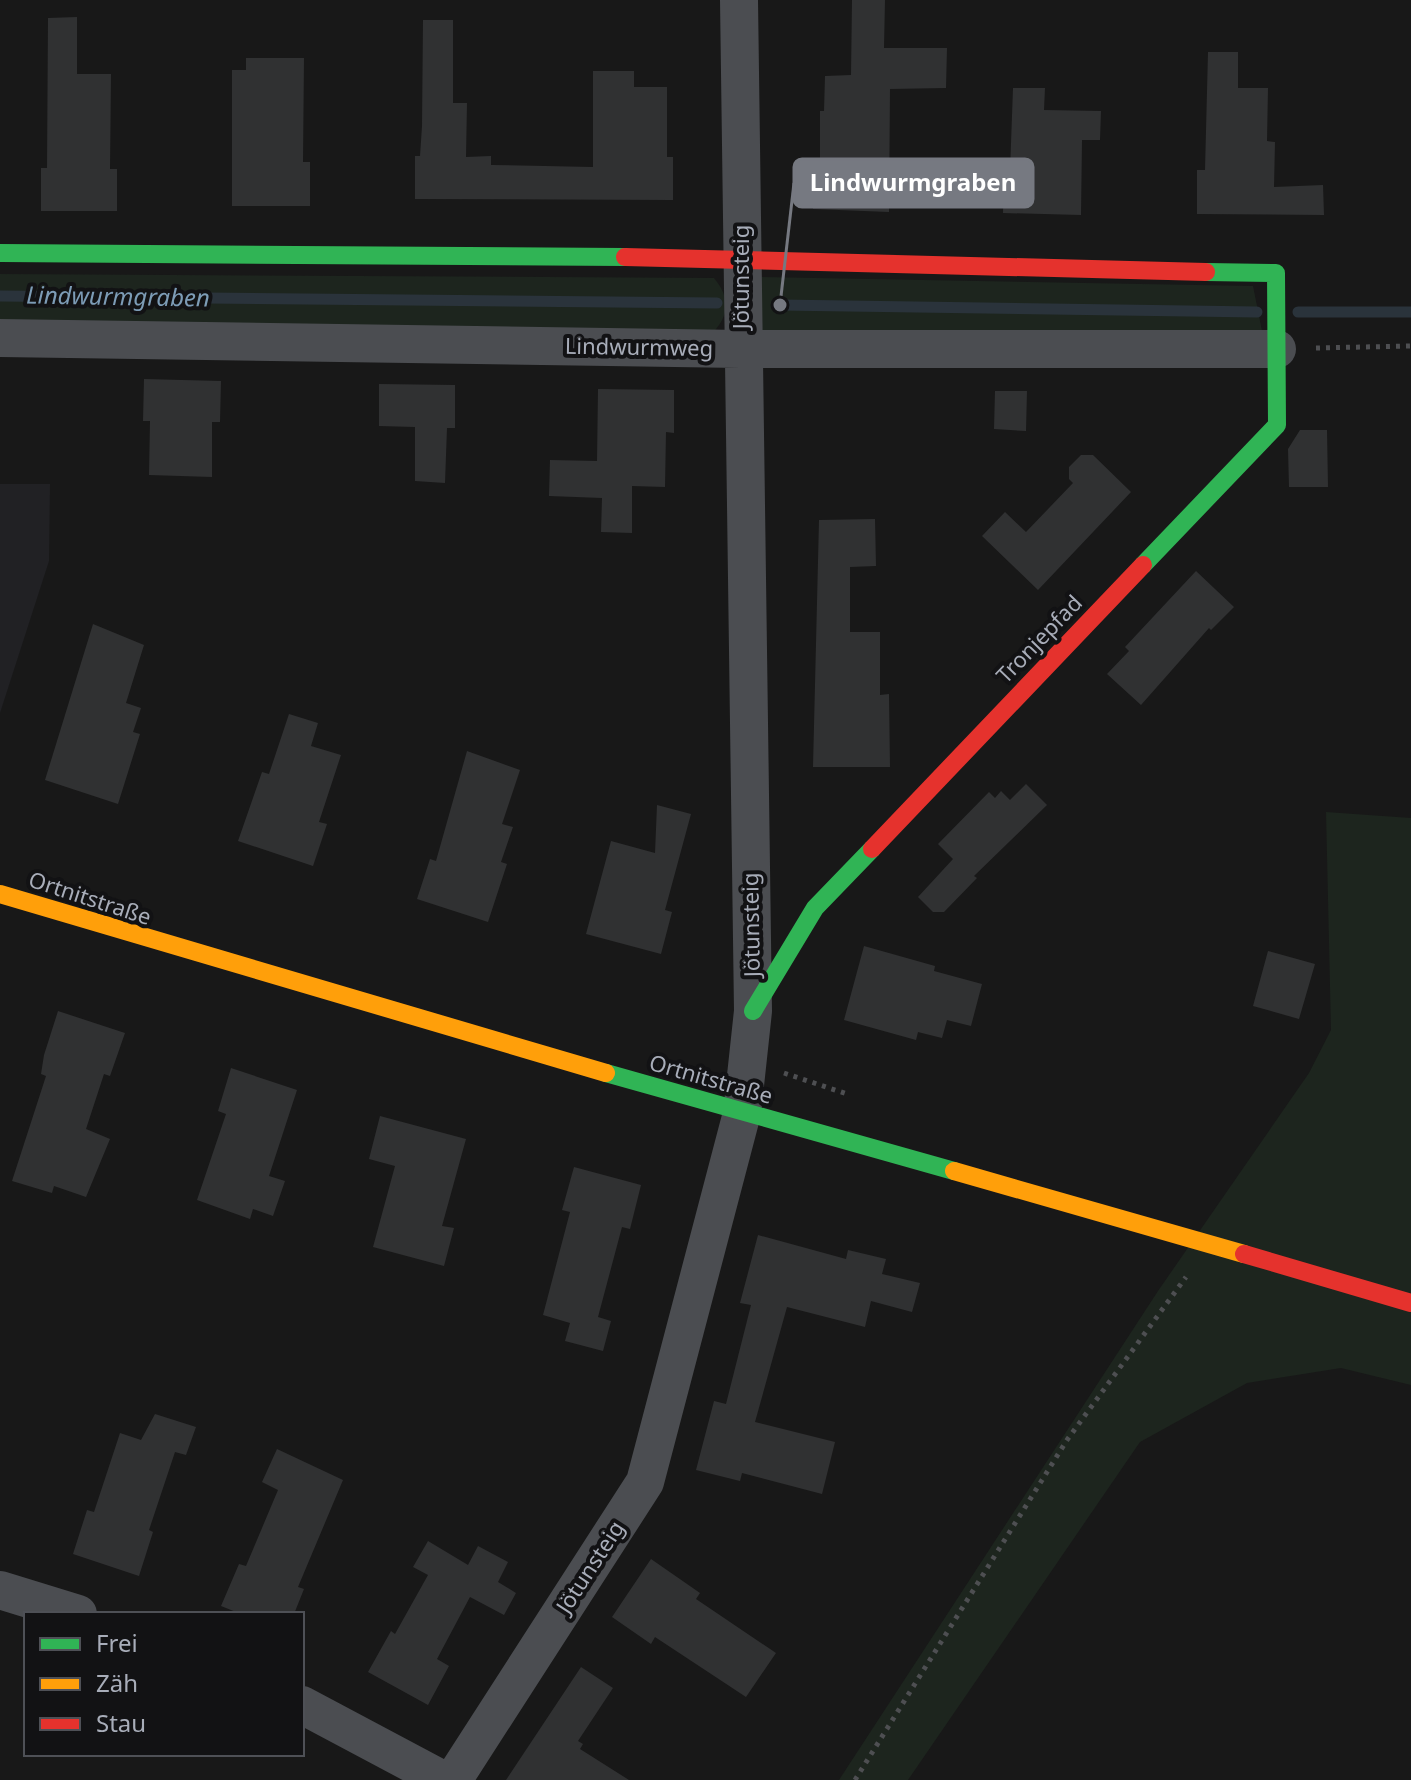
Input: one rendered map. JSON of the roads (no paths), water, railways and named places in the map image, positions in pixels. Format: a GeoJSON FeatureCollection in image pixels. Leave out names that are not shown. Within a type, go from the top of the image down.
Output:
{"type":"FeatureCollection","features":[{"type":"Feature","properties":{"kind":"street","name":"Jötunsteig"},"geometry":{"type":"LineString","coordinates":[[453,1780],[645,1482],[742,1113],[753,1011],[741,349],[739,0]]}},
{"type":"Feature","properties":{"kind":"street"},"geometry":{"type":"LineString","coordinates":[[0,253],[669,258],[741,263]]}},
{"type":"Feature","properties":{"kind":"street","name":"Tronjepfad"},"geometry":{"type":"LineString","coordinates":[[741,263],[1276,273],[1277,425],[815,908],[753,1011]]}},
{"type":"Feature","properties":{"kind":"street","name":"Lindwurmweg"},"geometry":{"type":"LineString","coordinates":[[0,338],[741,349],[1277,349]]}},
{"type":"Feature","properties":{"kind":"street","name":"Ortnitstraße"},"geometry":{"type":"LineString","coordinates":[[0,894],[284,983],[1203,1241],[1411,1303]]}},
{"type":"Feature","properties":{"kind":"street"},"geometry":{"type":"LineString","coordinates":[[0,1590],[72,1612]]}},
{"type":"Feature","properties":{"kind":"street"},"geometry":{"type":"LineString","coordinates":[[304,1706],[443,1780]]}},
{"type":"Feature","properties":{"kind":"waterway","name":"Lindwurmgraben"},"geometry":{"type":"LineString","coordinates":[[0,296],[717,303]]}},
{"type":"Feature","properties":{"kind":"waterway","name":"Lindwurmgraben"},"geometry":{"type":"LineString","coordinates":[[780,305],[1257,312]]}},
{"type":"Feature","properties":{"kind":"waterway","name":"Lindwurmgraben"},"geometry":{"type":"LineString","coordinates":[[1298,312],[1411,312]]}},
{"type":"Feature","properties":{"kind":"place","name":"Lindwurmgraben"},"geometry":{"type":"Point","coordinates":[780,305]}}]}
